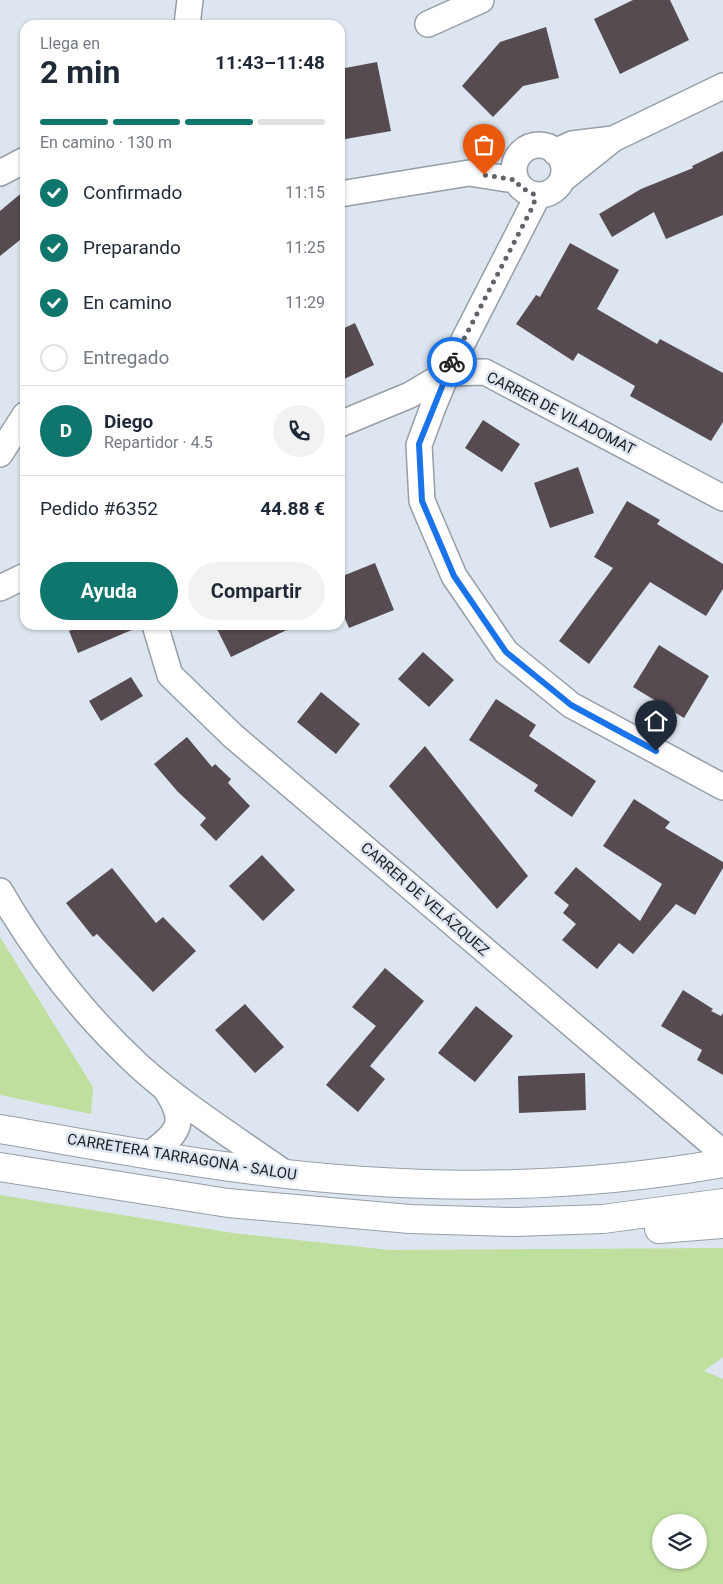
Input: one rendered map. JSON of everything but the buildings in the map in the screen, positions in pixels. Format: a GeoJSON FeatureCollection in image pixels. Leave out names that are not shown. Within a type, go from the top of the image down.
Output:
{"type":"FeatureCollection","features":[{"type":"Feature","properties":{"kind":"highway","name":"CARRETERA TARRAGONA - SALOU"},"geometry":{"type":"LineString","coordinates":[[0,1129],[230,1167],[367,1181],[462,1184],[570,1182],[681,1171],[723,1164]]}},
{"type":"Feature","properties":{"kind":"highway"},"geometry":{"type":"LineString","coordinates":[[0,1167],[228,1203],[410,1219],[514,1222],[603,1219],[723,1203]]}},
{"type":"Feature","properties":{"kind":"highway"},"geometry":{"type":"LineString","coordinates":[[514,1222],[604,1234],[723,1224]]}},
{"type":"Feature","properties":{"kind":"street"},"geometry":{"type":"LineString","coordinates":[[188,20],[190,0]]}},
{"type":"Feature","properties":{"kind":"street"},"geometry":{"type":"LineString","coordinates":[[428,24],[481,0]]}},
{"type":"Feature","properties":{"kind":"street"},"geometry":{"type":"LineString","coordinates":[[563,179],[563,164],[555,152],[540,145],[524,150],[519,155],[514,167],[516,180],[520,187],[535,195],[542,195],[555,190],[563,179],[613,139],[723,86]]}},
{"type":"Feature","properties":{"kind":"street"},"geometry":{"type":"LineString","coordinates":[[555,152],[572,144],[613,139]]}},
{"type":"Feature","properties":{"kind":"street"},"geometry":{"type":"LineString","coordinates":[[469,172],[480,163],[519,155]]}},
{"type":"Feature","properties":{"kind":"street"},"geometry":{"type":"LineString","coordinates":[[0,174],[20,163]]}},
{"type":"Feature","properties":{"kind":"street"},"geometry":{"type":"LineString","coordinates":[[345,193],[469,172],[516,180]]}},
{"type":"Feature","properties":{"kind":"street"},"geometry":{"type":"LineString","coordinates":[[535,195],[534,204],[447,373],[419,444],[422,501],[454,576],[506,652],[571,705],[723,787]]}},
{"type":"Feature","properties":{"kind":"street","name":"CARRER DE VILADOMAT"},"geometry":{"type":"LineString","coordinates":[[345,422],[410,395],[447,373],[485,372],[723,498]]}},
{"type":"Feature","properties":{"kind":"street"},"geometry":{"type":"LineString","coordinates":[[0,453],[20,423]]}},
{"type":"Feature","properties":{"kind":"street"},"geometry":{"type":"LineString","coordinates":[[0,588],[20,578]]}},
{"type":"Feature","properties":{"kind":"street","name":"CARRER DE VELÁZQUEZ"},"geometry":{"type":"LineString","coordinates":[[156,630],[170,675],[233,736],[723,1153]]}},
{"type":"Feature","properties":{"kind":"street"},"geometry":{"type":"LineString","coordinates":[[0,891],[23,930],[56,977],[133,1060],[163,1086],[286,1174]]}},
{"type":"Feature","properties":{"kind":"street"},"geometry":{"type":"LineString","coordinates":[[150,1154],[168,1141],[178,1126],[178,1108],[163,1086]]}},
{"type":"Feature","properties":{"kind":"green space"},"geometry":{"type":"Polygon","coordinates":[[[0,937],[93,1087],[91,1114],[0,1095],[0,937]]]}},
{"type":"Feature","properties":{"kind":"green space"},"geometry":{"type":"Polygon","coordinates":[[[0,1195],[233,1233],[389,1250],[723,1248],[723,1357],[704,1371],[723,1379],[723,1584],[0,1584],[0,1195]]]}},
{"type":"Feature","properties":{"kind":"way so far"},"geometry":{"type":"LineString","coordinates":[[452,362],[534,204],[535,195],[520,187],[516,180],[484,175]]}},
{"type":"Feature","properties":{"kind":"route"},"geometry":{"type":"LineString","coordinates":[[452,362],[419,444],[422,501],[454,576],[506,652],[571,705],[656,751]]}}]}
